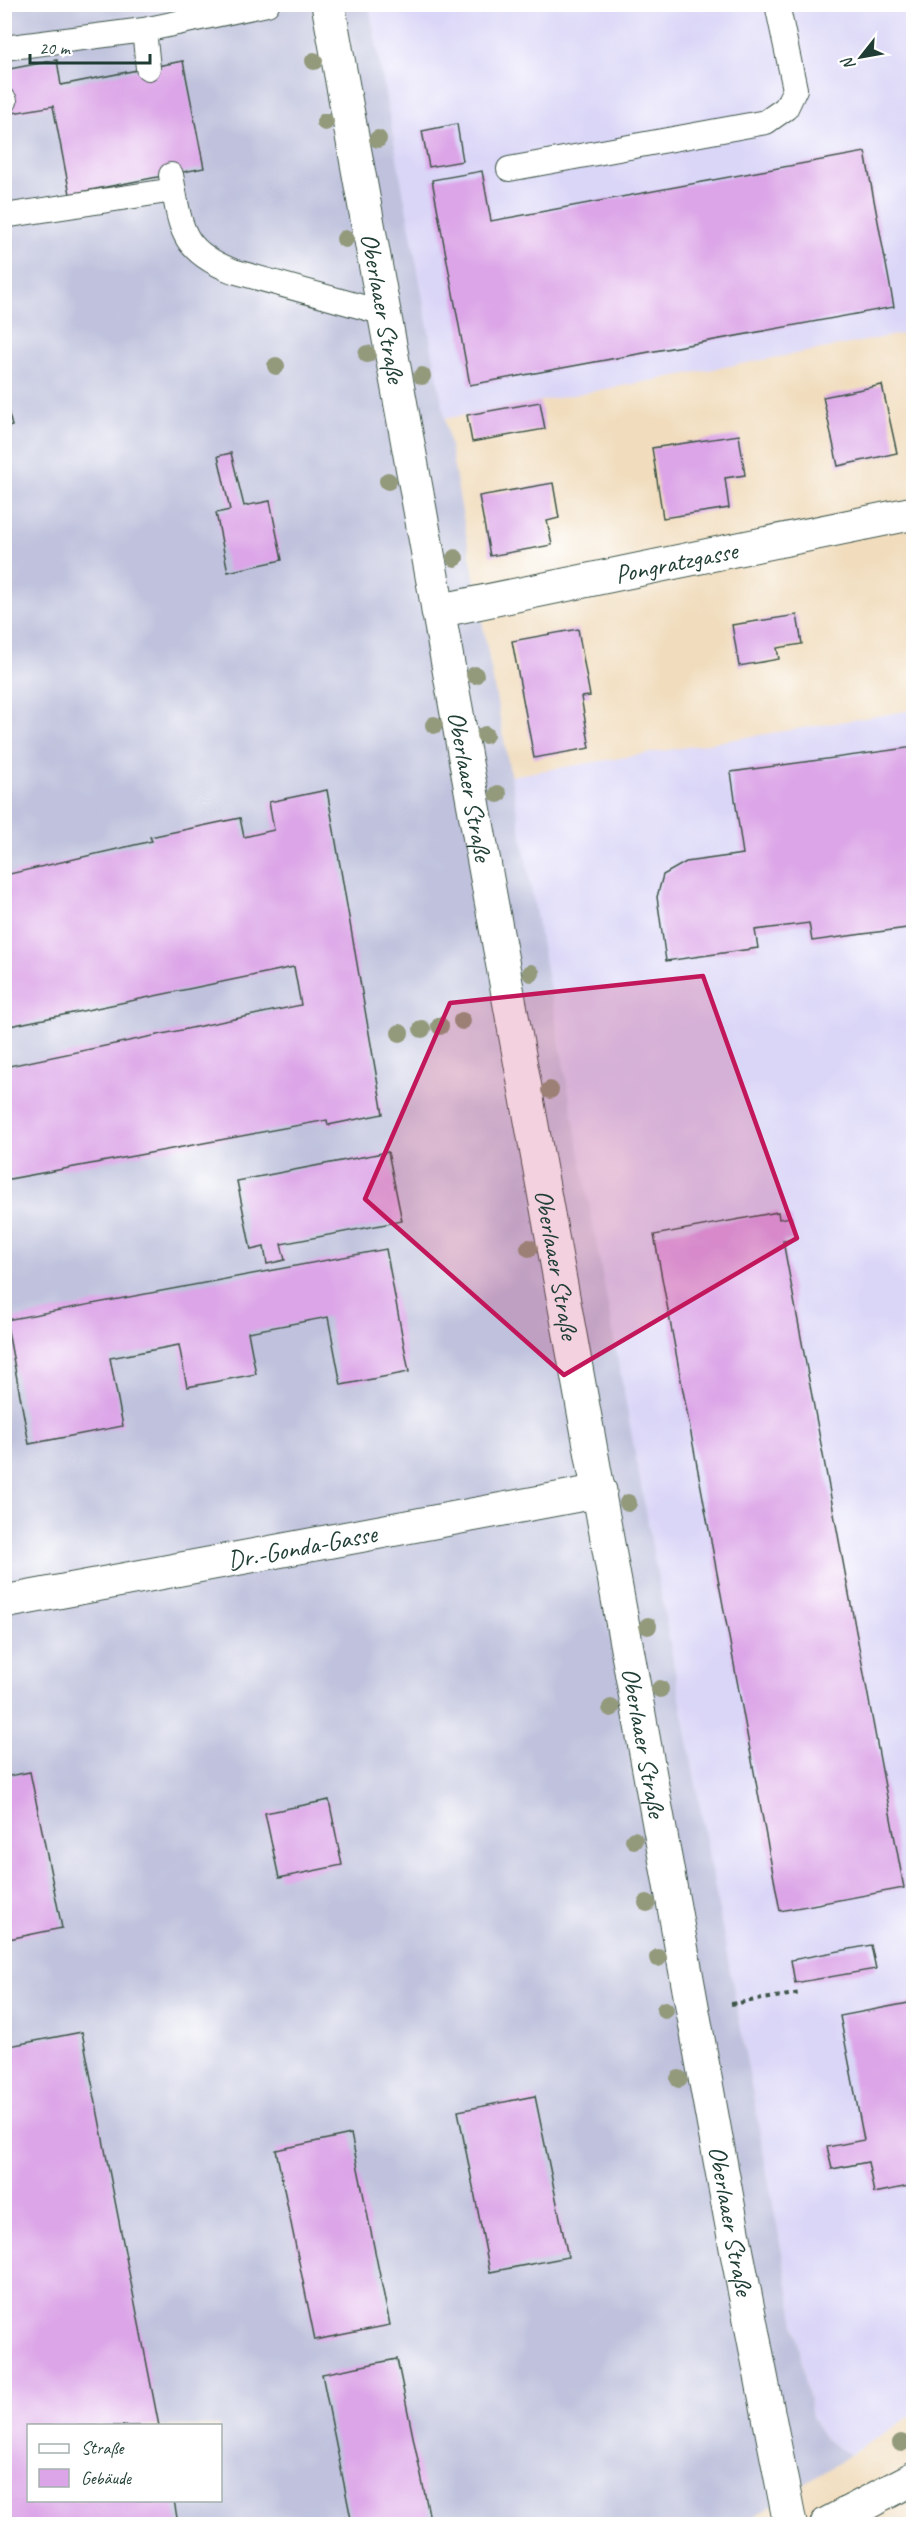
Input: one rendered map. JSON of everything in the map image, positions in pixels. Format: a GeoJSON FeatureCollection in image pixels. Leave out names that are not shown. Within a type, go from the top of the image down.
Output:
{"type":"FeatureCollection","features":[{"type":"Feature","properties":{"kind":"main road","name":"Oberlaaer Straße"},"geometry":{"type":"LineString","coordinates":[[328,4],[734,2237],[790,2524]]}},
{"type":"Feature","properties":{"kind":"main road","name":"Pongratzgasse"},"geometry":{"type":"LineString","coordinates":[[438,611],[914,513]]}},
{"type":"Feature","properties":{"kind":"main road","name":"Dr.-Gonda-Gasse"},"geometry":{"type":"LineString","coordinates":[[4,1602],[600,1491]]}},
{"type":"Feature","properties":{"kind":"main road"},"geometry":{"type":"LineString","coordinates":[[827,2524],[914,2478]]}},
{"type":"Feature","properties":{"kind":"lane"},"geometry":{"type":"LineString","coordinates":[[4,48],[144,30],[267,4]]}},
{"type":"Feature","properties":{"kind":"lane"},"geometry":{"type":"LineString","coordinates":[[509,169],[766,122],[786,108],[795,89],[777,4]]}},
{"type":"Feature","properties":{"kind":"lane"},"geometry":{"type":"LineString","coordinates":[[144,30],[148,68]]}},
{"type":"Feature","properties":{"kind":"lane"},"geometry":{"type":"LineString","coordinates":[[4,216],[172,183],[183,234],[193,249],[210,262],[233,271],[384,313]]}},
{"type":"Feature","properties":{"kind":"path"},"geometry":{"type":"LineString","coordinates":[[730,2004],[801,1993]]}},
{"type":"Feature","properties":{"kind":"highlighted area"},"geometry":{"type":"Polygon","coordinates":[[[703,976],[797,1238],[564,1375],[365,1199],[450,1003],[703,976]]]}},
{"type":"Feature","properties":{"kind":"shaded area"},"geometry":{"type":"Polygon","coordinates":[[[5,5],[369,5],[812,2417],[824,2439],[850,2455],[743,2524],[5,2524],[5,5]]]}},
{"type":"Feature","properties":{"kind":"shaded area"},"geometry":{"type":"Polygon","coordinates":[[[369,5],[913,5],[913,332],[444,419],[369,5]]]}},
{"type":"Feature","properties":{"kind":"shaded area"},"geometry":{"type":"Polygon","coordinates":[[[913,710],[914,2414],[850,2455],[824,2439],[812,2417],[510,776],[913,710]]]}},
{"type":"Feature","properties":{"kind":"building"},"geometry":{"type":"Polygon","coordinates":[[[57,60],[61,85],[183,61],[204,168],[70,194],[53,106],[7,114],[4,97],[4,70],[57,60]]]}},
{"type":"Feature","properties":{"kind":"building"},"geometry":{"type":"Polygon","coordinates":[[[457,124],[463,161],[429,167],[422,131],[457,124]]]}},
{"type":"Feature","properties":{"kind":"building"},"geometry":{"type":"Polygon","coordinates":[[[865,152],[894,307],[470,385],[432,180],[482,171],[491,221],[865,152]]]}},
{"type":"Feature","properties":{"kind":"building"},"geometry":{"type":"Polygon","coordinates":[[[882,385],[897,453],[838,466],[823,397],[882,385]]]}},
{"type":"Feature","properties":{"kind":"building"},"geometry":{"type":"Polygon","coordinates":[[[4,395],[12,426],[4,428],[4,395]]]}},
{"type":"Feature","properties":{"kind":"building"},"geometry":{"type":"Polygon","coordinates":[[[540,402],[545,429],[472,442],[467,415],[540,402]]]}},
{"type":"Feature","properties":{"kind":"building"},"geometry":{"type":"Polygon","coordinates":[[[739,435],[745,475],[725,478],[729,508],[663,518],[652,448],[739,435]]]}},
{"type":"Feature","properties":{"kind":"building"},"geometry":{"type":"Polygon","coordinates":[[[231,453],[244,506],[270,501],[282,560],[228,572],[216,513],[230,510],[218,456],[231,453]]]}},
{"type":"Feature","properties":{"kind":"building"},"geometry":{"type":"Polygon","coordinates":[[[553,483],[559,518],[547,521],[552,545],[490,556],[479,496],[553,483]]]}},
{"type":"Feature","properties":{"kind":"building"},"geometry":{"type":"Polygon","coordinates":[[[797,615],[802,644],[777,648],[779,659],[739,666],[732,625],[797,615]]]}},
{"type":"Feature","properties":{"kind":"building"},"geometry":{"type":"Polygon","coordinates":[[[578,629],[590,696],[581,697],[590,748],[534,758],[512,641],[578,629]]]}},
{"type":"Feature","properties":{"kind":"building"},"geometry":{"type":"Polygon","coordinates":[[[914,747],[914,927],[812,941],[809,923],[755,930],[758,948],[666,961],[657,897],[663,875],[686,862],[743,854],[731,772],[914,747]]]}},
{"type":"Feature","properties":{"kind":"building"},"geometry":{"type":"Polygon","coordinates":[[[327,790],[383,1114],[328,1125],[327,1120],[4,1180],[4,1067],[301,1005],[294,967],[5,1027],[5,875],[152,841],[150,837],[240,818],[244,837],[274,830],[269,802],[327,790]]]}},
{"type":"Feature","properties":{"kind":"building"},"geometry":{"type":"Polygon","coordinates":[[[388,1152],[402,1221],[281,1244],[285,1260],[267,1264],[264,1247],[251,1250],[237,1181],[388,1152]]]}},
{"type":"Feature","properties":{"kind":"building"},"geometry":{"type":"Polygon","coordinates":[[[778,1212],[779,1219],[791,1217],[796,1239],[783,1241],[904,1888],[780,1911],[654,1235],[778,1212]]]}},
{"type":"Feature","properties":{"kind":"building"},"geometry":{"type":"Polygon","coordinates":[[[386,1249],[409,1372],[341,1385],[328,1317],[248,1332],[256,1374],[187,1387],[179,1345],[110,1358],[123,1426],[29,1444],[6,1320],[386,1249]]]}},
{"type":"Feature","properties":{"kind":"building"},"geometry":{"type":"Polygon","coordinates":[[[30,1772],[62,1928],[4,1940],[4,1777],[30,1772]]]}},
{"type":"Feature","properties":{"kind":"building"},"geometry":{"type":"Polygon","coordinates":[[[329,1800],[342,1865],[279,1878],[265,1813],[329,1800]]]}},
{"type":"Feature","properties":{"kind":"building"},"geometry":{"type":"Polygon","coordinates":[[[871,1945],[876,1969],[795,1983],[791,1960],[871,1945]]]}},
{"type":"Feature","properties":{"kind":"building"},"geometry":{"type":"Polygon","coordinates":[[[914,2002],[914,2185],[874,2193],[868,2162],[832,2169],[827,2147],[864,2140],[840,2016],[914,2002]]]}},
{"type":"Feature","properties":{"kind":"building"},"geometry":{"type":"Polygon","coordinates":[[[82,2032],[159,2424],[27,2424],[27,2502],[174,2502],[178,2524],[4,2524],[4,2047],[82,2032]]]}},
{"type":"Feature","properties":{"kind":"building"},"geometry":{"type":"Polygon","coordinates":[[[535,2096],[568,2257],[490,2272],[458,2111],[535,2096]]]}},
{"type":"Feature","properties":{"kind":"building"},"geometry":{"type":"Polygon","coordinates":[[[351,2134],[390,2325],[315,2340],[276,2150],[351,2134]]]}},
{"type":"Feature","properties":{"kind":"building"},"geometry":{"type":"Polygon","coordinates":[[[397,2359],[431,2524],[352,2524],[322,2374],[397,2359]]]}}]}
